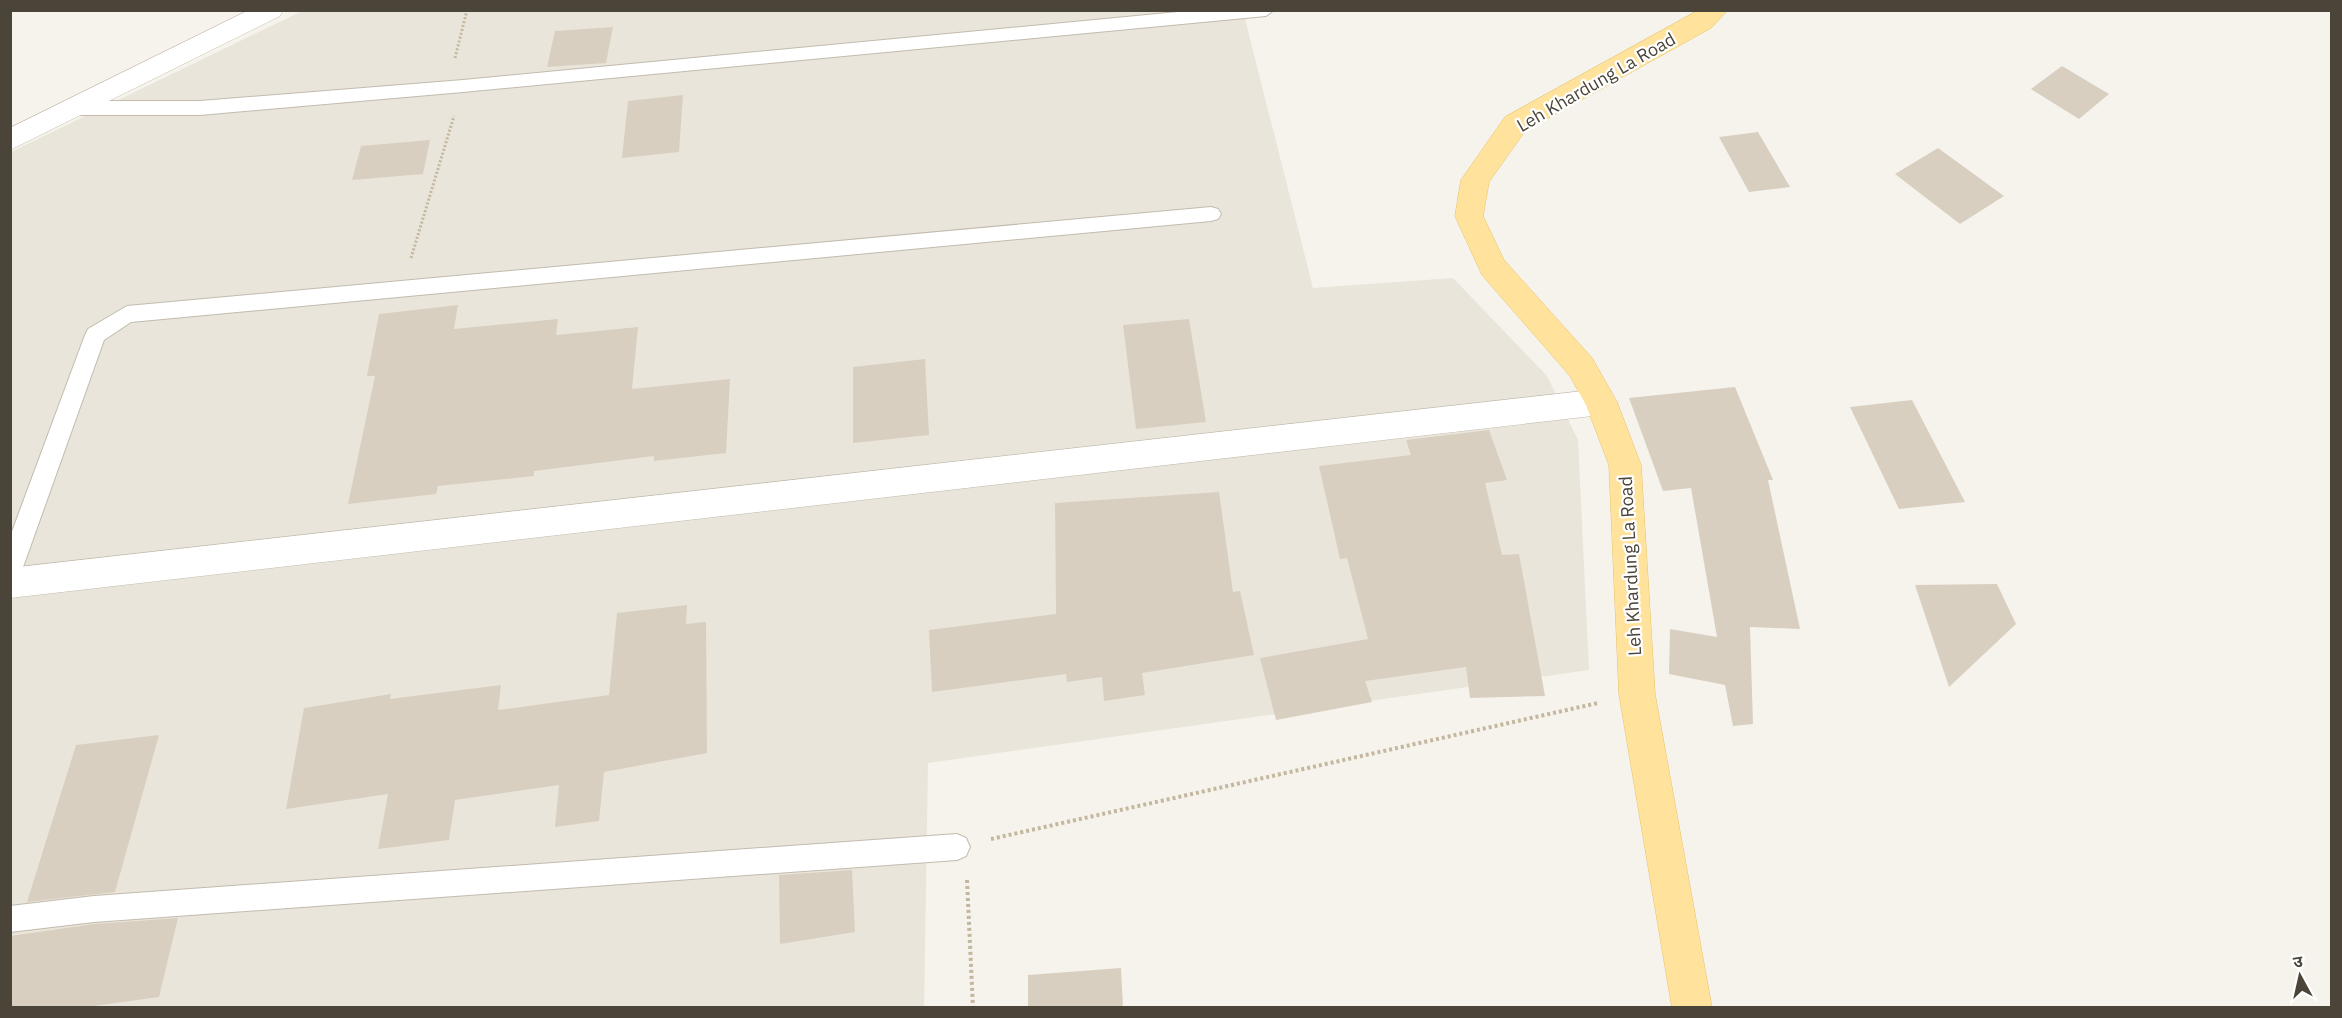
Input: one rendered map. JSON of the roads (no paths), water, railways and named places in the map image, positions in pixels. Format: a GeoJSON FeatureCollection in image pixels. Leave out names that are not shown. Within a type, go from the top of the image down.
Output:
{"type":"FeatureCollection","features":[{"type":"Feature","properties":{"kind":"main road","name":"Leh Khardung La Road"},"geometry":{"type":"LineString","coordinates":[[1692,1008],[1637,694],[1625,465],[1601,402],[1581,367],[1492,267],[1469,216],[1475,180],[1515,124],[1702,22],[1716,10]]}},
{"type":"Feature","properties":{"kind":"street"},"geometry":{"type":"LineString","coordinates":[[10,140],[271,10]]}},
{"type":"Feature","properties":{"kind":"street"},"geometry":{"type":"LineString","coordinates":[[10,583],[1601,402]]}},
{"type":"Feature","properties":{"kind":"lane"},"geometry":{"type":"LineString","coordinates":[[78,108],[200,108],[456,87],[1266,10]]}},
{"type":"Feature","properties":{"kind":"lane"},"geometry":{"type":"LineString","coordinates":[[10,570],[95,335],[127,314],[1211,214]]}},
{"type":"Feature","properties":{"kind":"lane"},"geometry":{"type":"LineString","coordinates":[[10,920],[94,909],[957,847]]}}]}
